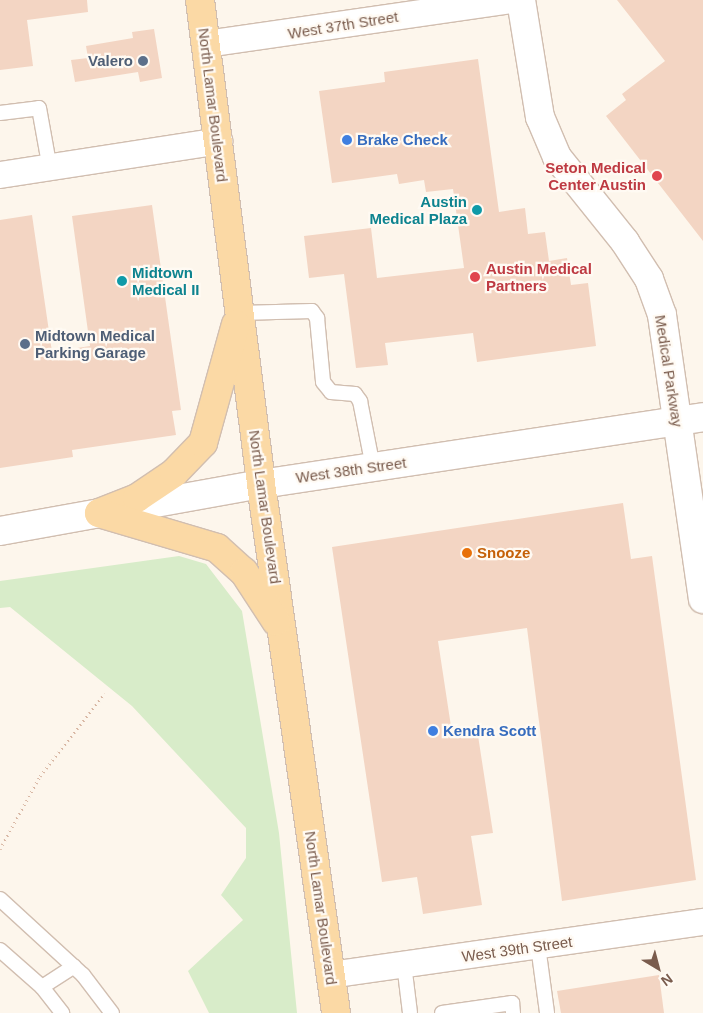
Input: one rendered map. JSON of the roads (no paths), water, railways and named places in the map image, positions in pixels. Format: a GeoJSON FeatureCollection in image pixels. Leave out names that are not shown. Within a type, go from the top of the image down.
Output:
{"type":"FeatureCollection","features":[{"type":"Feature","properties":{"kind":"main road","name":"North Lamar Boulevard"},"geometry":{"type":"LineString","coordinates":[[200,0],[261,484],[336,1013]]}},
{"type":"Feature","properties":{"kind":"main road","name":"Medical Parkway"},"geometry":{"type":"LineString","coordinates":[[521,0],[540,117],[557,158],[625,242],[649,279],[662,315],[690,419],[703,599]]}},
{"type":"Feature","properties":{"kind":"main road"},"geometry":{"type":"LineString","coordinates":[[99,513],[136,498],[166,478],[203,443],[240,313]]}},
{"type":"Feature","properties":{"kind":"main road","name":"West 38th Street"},"geometry":{"type":"LineString","coordinates":[[0,531],[261,484],[690,419]]}},
{"type":"Feature","properties":{"kind":"main road"},"geometry":{"type":"LineString","coordinates":[[99,513],[217,548],[244,572],[282,631]]}},
{"type":"Feature","properties":{"kind":"street","name":"West 37th Street"},"geometry":{"type":"LineString","coordinates":[[206,44],[510,0]]}},
{"type":"Feature","properties":{"kind":"street"},"geometry":{"type":"LineString","coordinates":[[0,175],[50,169],[219,142]]}},
{"type":"Feature","properties":{"kind":"street","name":"West 39th Street"},"geometry":{"type":"LineString","coordinates":[[330,975],[703,922]]}},
{"type":"Feature","properties":{"kind":"lane"},"geometry":{"type":"LineString","coordinates":[[0,113],[39,108],[50,169]]}},
{"type":"Feature","properties":{"kind":"lane"},"geometry":{"type":"LineString","coordinates":[[240,313],[312,311],[317,318],[323,382],[331,392],[354,394],[360,401],[373,467]]}},
{"type":"Feature","properties":{"kind":"lane"},"geometry":{"type":"LineString","coordinates":[[0,899],[74,966],[112,1013]]}},
{"type":"Feature","properties":{"kind":"lane"},"geometry":{"type":"LineString","coordinates":[[538,946],[547,1013]]}},
{"type":"Feature","properties":{"kind":"lane"},"geometry":{"type":"LineString","coordinates":[[0,950],[42,987],[62,1013]]}},
{"type":"Feature","properties":{"kind":"lane"},"geometry":{"type":"LineString","coordinates":[[404,964],[410,1013]]}},
{"type":"Feature","properties":{"kind":"lane"},"geometry":{"type":"LineString","coordinates":[[42,987],[74,966]]}},
{"type":"Feature","properties":{"kind":"lane"},"geometry":{"type":"LineString","coordinates":[[442,1013],[512,1003],[513,1013]]}},
{"type":"Feature","properties":{"kind":"place","name":"Valero"},"geometry":{"type":"Point","coordinates":[143,61]}},
{"type":"Feature","properties":{"kind":"place","name":"Brake Check"},"geometry":{"type":"Point","coordinates":[347,140]}},
{"type":"Feature","properties":{"kind":"place","name":"Seton Medical Center Austin"},"geometry":{"type":"Point","coordinates":[657,176]}},
{"type":"Feature","properties":{"kind":"place","name":"Austin Medical Plaza"},"geometry":{"type":"Point","coordinates":[477,210]}},
{"type":"Feature","properties":{"kind":"place","name":"Austin Medical Partners"},"geometry":{"type":"Point","coordinates":[475,277]}},
{"type":"Feature","properties":{"kind":"place","name":"Midtown Medical II"},"geometry":{"type":"Point","coordinates":[122,281]}},
{"type":"Feature","properties":{"kind":"place","name":"Midtown Medical Parking Garage"},"geometry":{"type":"Point","coordinates":[25,344]}},
{"type":"Feature","properties":{"kind":"place","name":"Snooze"},"geometry":{"type":"Point","coordinates":[467,553]}},
{"type":"Feature","properties":{"kind":"place","name":"Kendra Scott"},"geometry":{"type":"Point","coordinates":[433,731]}}]}
